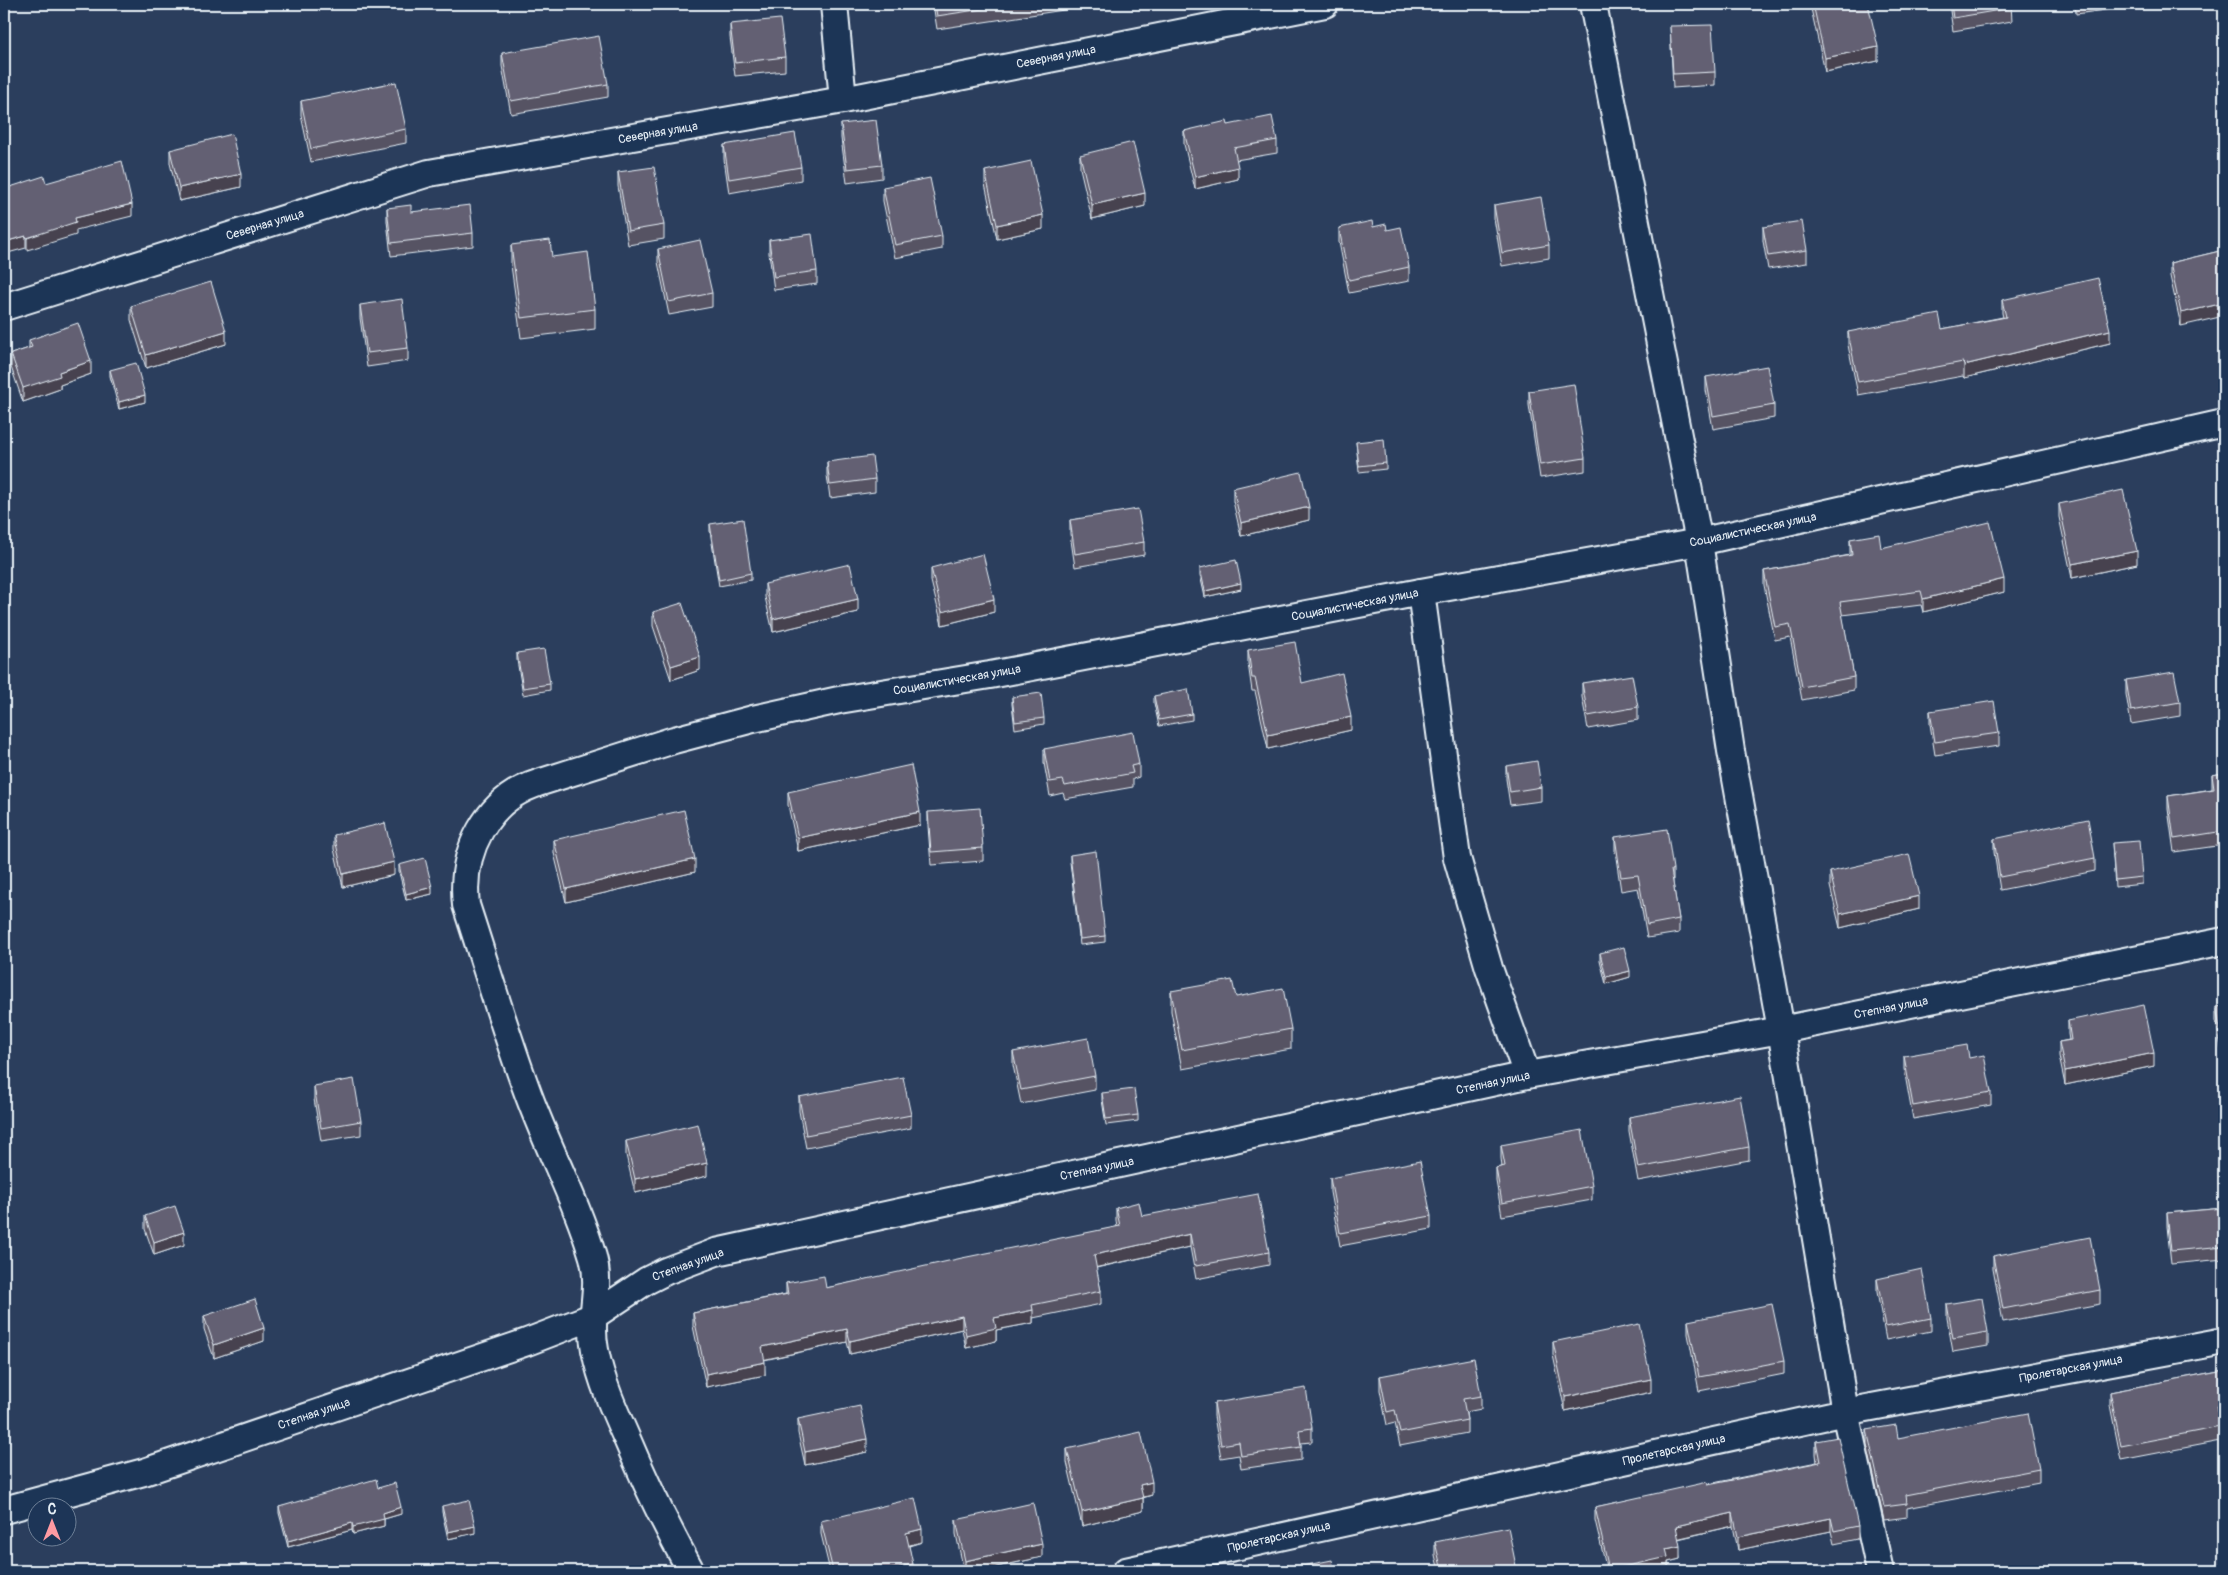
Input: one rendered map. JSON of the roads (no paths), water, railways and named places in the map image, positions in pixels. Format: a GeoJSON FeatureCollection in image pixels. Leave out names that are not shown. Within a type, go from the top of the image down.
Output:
{"type":"FeatureCollection","features":[{"type":"Feature","properties":{"kind":"street"},"geometry":{"type":"LineString","coordinates":[[834,4],[843,100]]}},
{"type":"Feature","properties":{"kind":"street","name":"Северная улица"},"geometry":{"type":"LineString","coordinates":[[4,307],[429,174],[843,100],[1325,4]]}},
{"type":"Feature","properties":{"kind":"street"},"geometry":{"type":"LineString","coordinates":[[1593,4],[1699,542],[1731,751],[1782,1030],[1845,1412],[1880,1571]]}},
{"type":"Feature","properties":{"kind":"street","name":"Социалистическая улица"},"geometry":{"type":"LineString","coordinates":[[691,1571],[656,1505],[600,1374],[595,1351],[592,1317],[597,1283],[596,1269],[581,1220],[526,1088],[466,905],[464,886],[473,847],[483,825],[495,809],[508,797],[524,788],[674,740],[752,719],[839,700],[990,675],[1421,592],[1699,542],[2224,423]]}},
{"type":"Feature","properties":{"kind":"street"},"geometry":{"type":"LineString","coordinates":[[1421,592],[1457,858],[1489,968],[1527,1075]]}},
{"type":"Feature","properties":{"kind":"street","name":"Степная улица"},"geometry":{"type":"LineString","coordinates":[[4,1510],[144,1472],[527,1342],[592,1317],[646,1281],[666,1271],[716,1252],[1527,1075],[1782,1030],[2224,941]]}},
{"type":"Feature","properties":{"kind":"street","name":"Пролетарская улица"},"geometry":{"type":"LineString","coordinates":[[1126,1571],[1845,1412],[2224,1341]]}}]}
